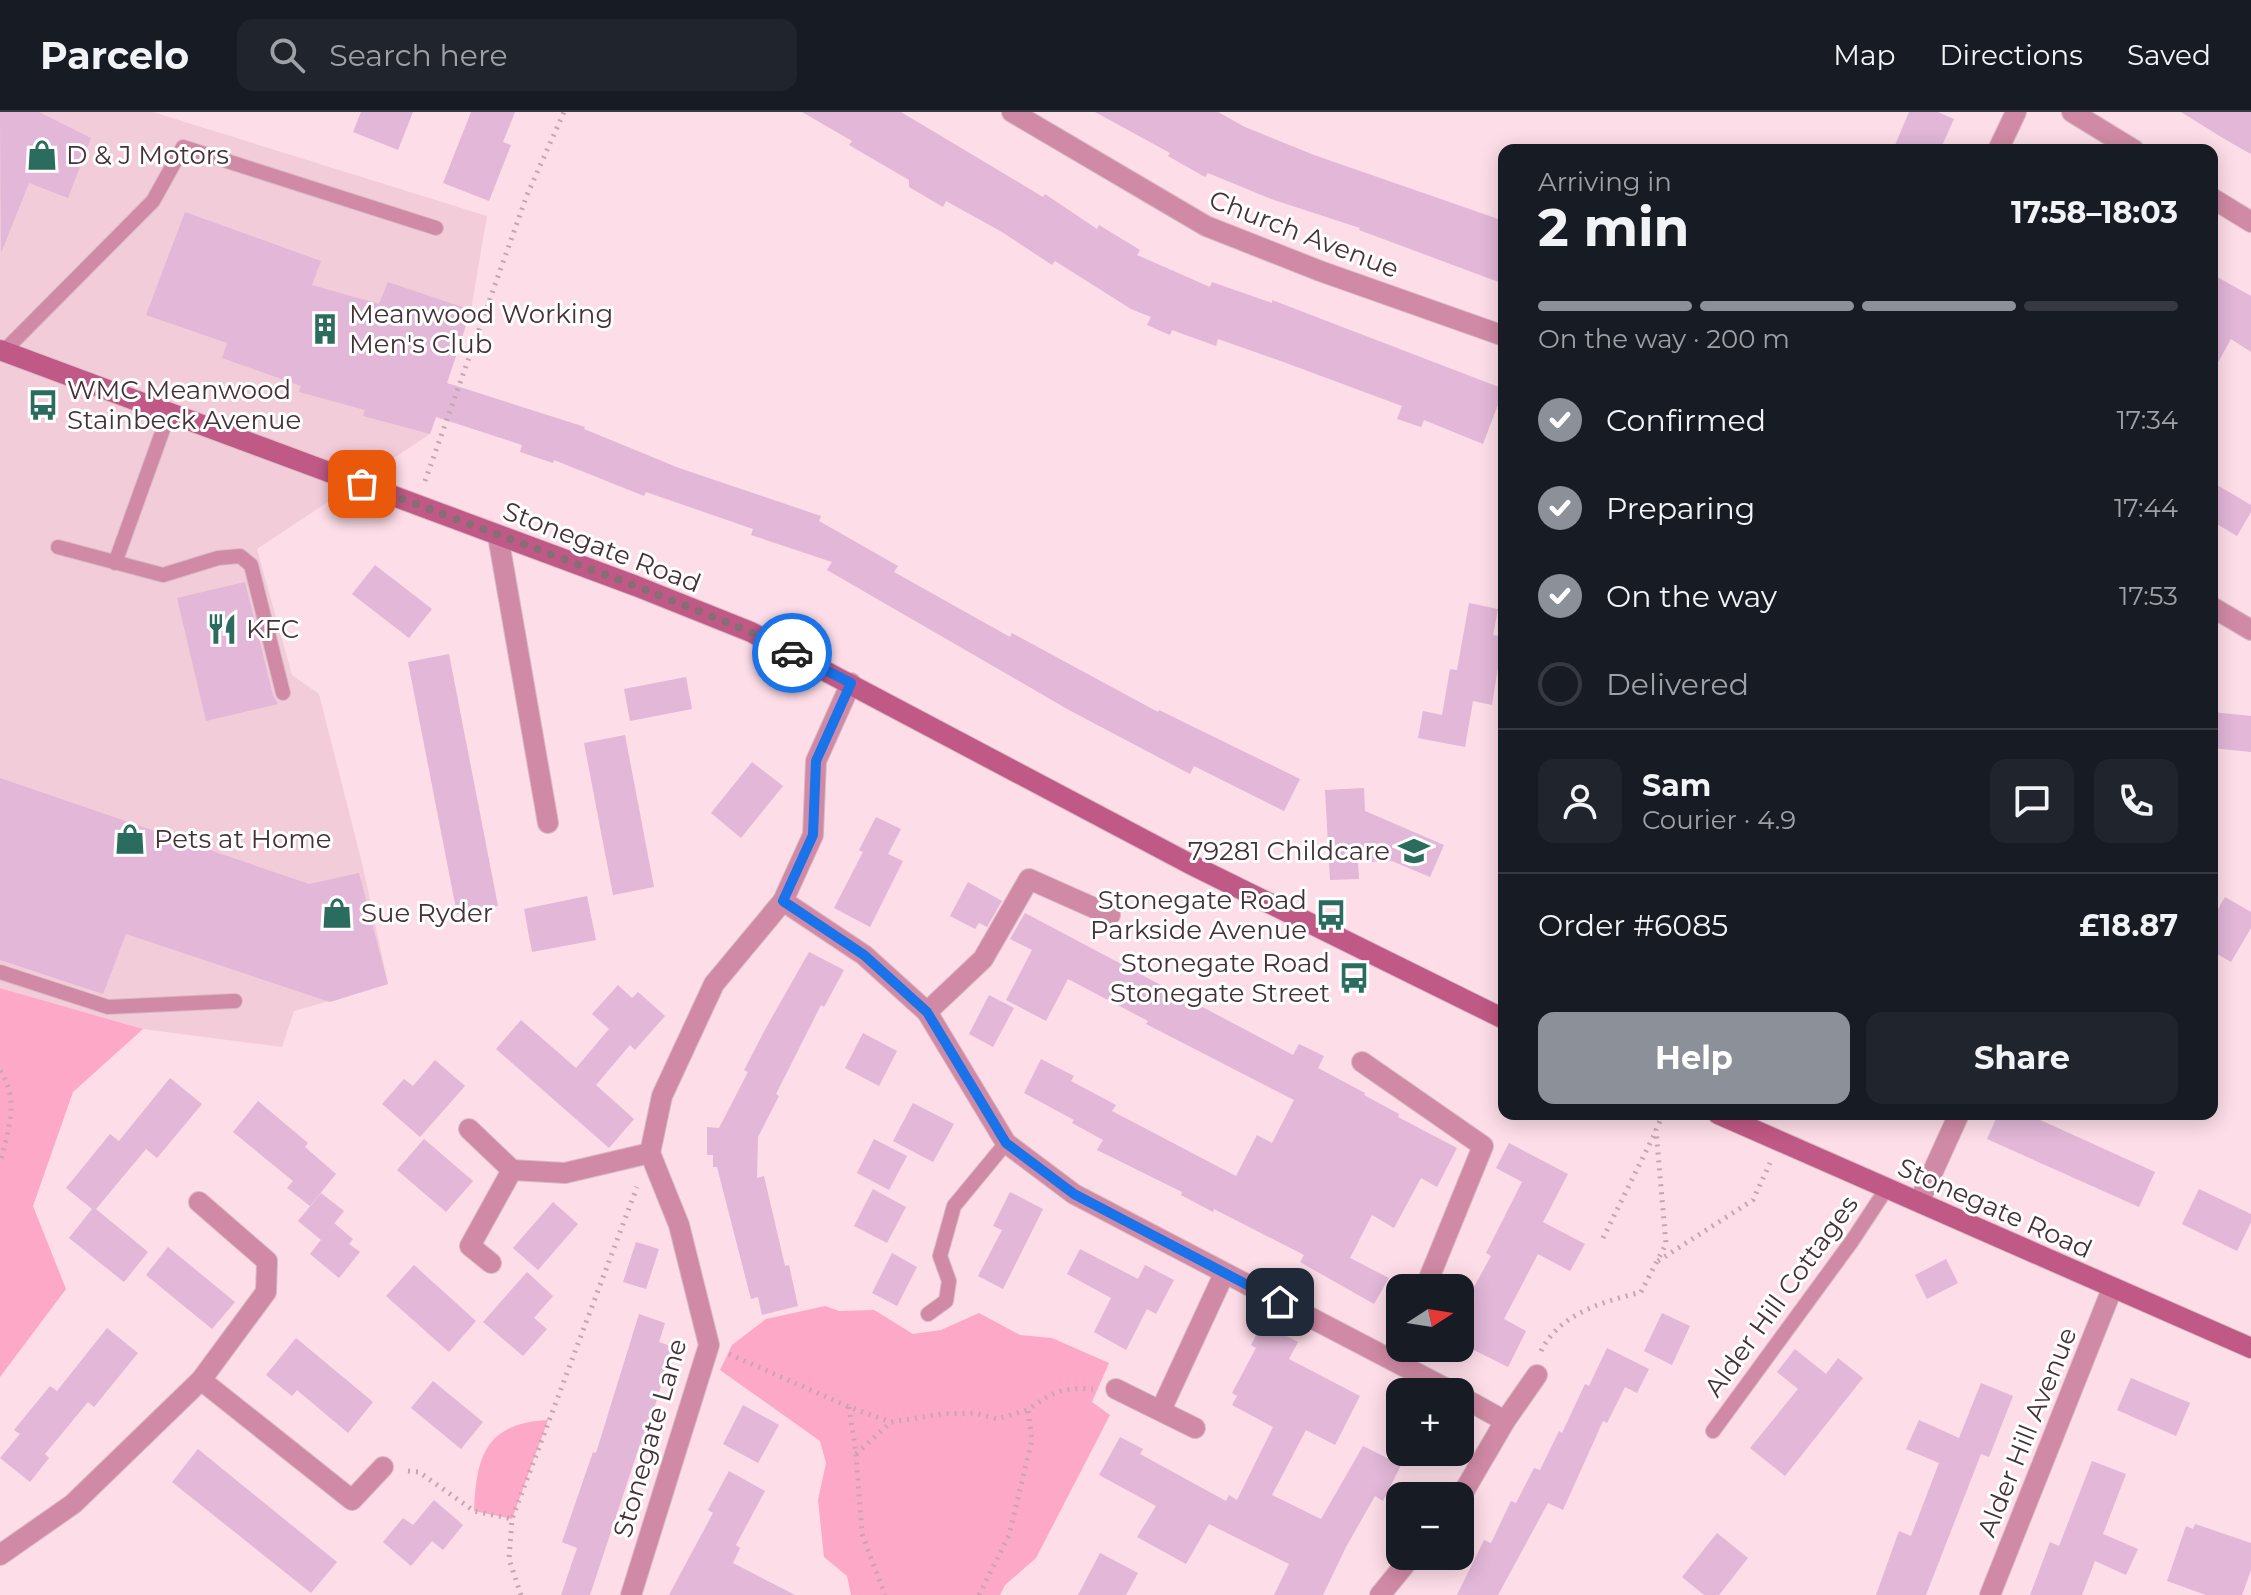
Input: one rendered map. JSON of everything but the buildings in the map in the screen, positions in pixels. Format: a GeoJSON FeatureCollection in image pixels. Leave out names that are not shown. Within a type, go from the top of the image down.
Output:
{"type":"FeatureCollection","features":[{"type":"Feature","properties":{"kind":"main road","name":"Stonegate Road"},"geometry":{"type":"LineString","coordinates":[[2,351],[636,586],[751,632],[1190,864],[1498,1016]]}},
{"type":"Feature","properties":{"kind":"main road","name":"Stonegate Road"},"geometry":{"type":"LineString","coordinates":[[1732,1120],[2251,1348]]}},
{"type":"Feature","properties":{"kind":"street","name":"Church Avenue"},"geometry":{"type":"LineString","coordinates":[[1012,112],[1206,226],[1320,271],[1498,334]]}},
{"type":"Feature","properties":{"kind":"street"},"geometry":{"type":"LineString","coordinates":[[2001,144],[2016,112]]}},
{"type":"Feature","properties":{"kind":"street"},"geometry":{"type":"LineString","coordinates":[[2072,112],[2124,144]]}},
{"type":"Feature","properties":{"kind":"street"},"geometry":{"type":"LineString","coordinates":[[2218,202],[2251,222]]}},
{"type":"Feature","properties":{"kind":"street"},"geometry":{"type":"LineString","coordinates":[[498,536],[548,823]]}},
{"type":"Feature","properties":{"kind":"street"},"geometry":{"type":"LineString","coordinates":[[2218,611],[2251,630]]}},
{"type":"Feature","properties":{"kind":"street"},"geometry":{"type":"LineString","coordinates":[[469,1129],[512,1170],[565,1173],[650,1153],[662,1096],[714,984],[783,901],[813,835],[816,761],[851,683]]}},
{"type":"Feature","properties":{"kind":"street"},"geometry":{"type":"LineString","coordinates":[[927,1012],[983,959],[1029,879],[1110,915]]}},
{"type":"Feature","properties":{"kind":"street"},"geometry":{"type":"LineString","coordinates":[[783,901],[864,955],[927,1012],[1006,1143],[1074,1194],[1224,1274],[1386,1346]]}},
{"type":"Feature","properties":{"kind":"street"},"geometry":{"type":"LineString","coordinates":[[1362,1062],[1483,1146],[1431,1274]]}},
{"type":"Feature","properties":{"kind":"street"},"geometry":{"type":"LineString","coordinates":[[1919,1202],[1956,1120]]}},
{"type":"Feature","properties":{"kind":"street","name":"Stonegate Lane"},"geometry":{"type":"LineString","coordinates":[[631,1595],[709,1345],[679,1225],[650,1153]]}},
{"type":"Feature","properties":{"kind":"street"},"geometry":{"type":"LineString","coordinates":[[491,1263],[470,1246],[512,1170]]}},
{"type":"Feature","properties":{"kind":"street"},"geometry":{"type":"LineString","coordinates":[[0,1555],[73,1504],[201,1380],[266,1292],[267,1261],[199,1202]]}},
{"type":"Feature","properties":{"kind":"street"},"geometry":{"type":"LineString","coordinates":[[1161,1410],[1224,1274]]}},
{"type":"Feature","properties":{"kind":"street","name":"Alder Hill Avenue"},"geometry":{"type":"LineString","coordinates":[[1990,1595],[2112,1289]]}},
{"type":"Feature","properties":{"kind":"street"},"geometry":{"type":"LineString","coordinates":[[1412,1362],[1434,1378]]}},
{"type":"Feature","properties":{"kind":"street"},"geometry":{"type":"LineString","coordinates":[[1469,1482],[1505,1421],[1537,1375]]}},
{"type":"Feature","properties":{"kind":"street"},"geometry":{"type":"LineString","coordinates":[[201,1380],[352,1500],[383,1467]]}},
{"type":"Feature","properties":{"kind":"street"},"geometry":{"type":"LineString","coordinates":[[1116,1389],[1195,1428]]}},
{"type":"Feature","properties":{"kind":"street"},"geometry":{"type":"LineString","coordinates":[[1474,1404],[1505,1421]]}},
{"type":"Feature","properties":{"kind":"street"},"geometry":{"type":"LineString","coordinates":[[1380,1595],[1401,1570]]}},
{"type":"Feature","properties":{"kind":"lane"},"geometry":{"type":"LineString","coordinates":[[2,351],[153,201],[183,147],[436,228]]}},
{"type":"Feature","properties":{"kind":"lane"},"geometry":{"type":"LineString","coordinates":[[115,563],[169,413]]}},
{"type":"Feature","properties":{"kind":"lane"},"geometry":{"type":"LineString","coordinates":[[58,547],[163,575],[218,558],[240,556],[251,565],[283,693]]}},
{"type":"Feature","properties":{"kind":"lane"},"geometry":{"type":"LineString","coordinates":[[0,972],[108,1007],[235,1001]]}},
{"type":"Feature","properties":{"kind":"lane"},"geometry":{"type":"LineString","coordinates":[[928,1314],[946,1301],[949,1281],[940,1256],[954,1206],[1006,1143]]}},
{"type":"Feature","properties":{"kind":"lane","name":"Alder Hill Cottages"},"geometry":{"type":"LineString","coordinates":[[1713,1431],[1887,1188]]}},
{"type":"Feature","properties":{"kind":"path"},"geometry":{"type":"LineString","coordinates":[[417,504],[527,195],[564,112]]}},
{"type":"Feature","properties":{"kind":"path"},"geometry":{"type":"LineString","coordinates":[[0,1071],[6,1079],[12,1119],[0,1162]]}},
{"type":"Feature","properties":{"kind":"path"},"geometry":{"type":"LineString","coordinates":[[1603,1238],[1660,1120]]}},
{"type":"Feature","properties":{"kind":"path"},"geometry":{"type":"LineString","coordinates":[[1537,1375],[1539,1357],[1549,1335],[1576,1314],[1641,1292],[1666,1244],[1656,1130]]}},
{"type":"Feature","properties":{"kind":"path"},"geometry":{"type":"LineString","coordinates":[[1657,1261],[1753,1200],[1780,1141]]}},
{"type":"Feature","properties":{"kind":"path"},"geometry":{"type":"LineString","coordinates":[[521,1595],[509,1559],[512,1519],[650,1153]]}},
{"type":"Feature","properties":{"kind":"path"},"geometry":{"type":"LineString","coordinates":[[709,1345],[849,1407],[891,1422],[953,1413],[975,1413],[997,1419],[1028,1410],[1051,1392],[1072,1388],[1116,1389]]}},
{"type":"Feature","properties":{"kind":"path"},"geometry":{"type":"LineString","coordinates":[[849,1407],[862,1534],[885,1595]]}},
{"type":"Feature","properties":{"kind":"path"},"geometry":{"type":"LineString","coordinates":[[979,1595],[1009,1535],[1032,1440],[1028,1410]]}},
{"type":"Feature","properties":{"kind":"path"},"geometry":{"type":"LineString","coordinates":[[856,1454],[891,1422]]}},
{"type":"Feature","properties":{"kind":"path"},"geometry":{"type":"LineString","coordinates":[[383,1467],[419,1472],[474,1511],[512,1519]]}},
{"type":"Feature","properties":{"kind":"shaded area"},"geometry":{"type":"Polygon","coordinates":[[[0,112],[153,112],[487,216],[471,310],[430,434],[257,549],[292,675],[319,694],[363,867],[388,984],[294,1011],[282,1047],[143,1029],[0,988],[0,112]]]}},
{"type":"Feature","properties":{"kind":"shaded area"},"geometry":{"type":"Polygon","coordinates":[[[0,988],[143,1029],[73,1092],[33,1206],[66,1289],[0,1377],[0,988]]]}},
{"type":"Feature","properties":{"kind":"shaded area"},"geometry":{"type":"Polygon","coordinates":[[[825,1306],[839,1311],[874,1310],[913,1334],[941,1330],[979,1313],[1020,1335],[1052,1338],[1109,1363],[1092,1402],[1110,1415],[1036,1558],[1005,1585],[1000,1595],[851,1595],[847,1576],[824,1557],[818,1500],[826,1463],[820,1441],[720,1370],[732,1345],[766,1319],[825,1306]]]}},
{"type":"Feature","properties":{"kind":"shaded area"},"geometry":{"type":"Polygon","coordinates":[[[548,1420],[512,1519],[474,1511],[478,1474],[488,1446],[511,1428],[548,1420]]]}},
{"type":"Feature","properties":{"kind":"way so far"},"geometry":{"type":"LineString","coordinates":[[362,484],[636,586],[751,632],[792,653]]}},
{"type":"Feature","properties":{"kind":"place","name":"D & J Motors"},"geometry":{"type":"Point","coordinates":[42,155]}},
{"type":"Feature","properties":{"kind":"place","name":"Meanwood Working Men's Club"},"geometry":{"type":"Point","coordinates":[325,329]}},
{"type":"Feature","properties":{"kind":"place","name":"WMC Meanwood Stainbeck Avenue"},"geometry":{"type":"Point","coordinates":[43,405]}},
{"type":"Feature","properties":{"kind":"place","name":"KFC"},"geometry":{"type":"Point","coordinates":[222,629]}},
{"type":"Feature","properties":{"kind":"place","name":"Pets at Home"},"geometry":{"type":"Point","coordinates":[130,839]}},
{"type":"Feature","properties":{"kind":"place","name":"79281 Childcare"},"geometry":{"type":"Point","coordinates":[1414,851]}},
{"type":"Feature","properties":{"kind":"place","name":"Sue Ryder"},"geometry":{"type":"Point","coordinates":[337,913]}},
{"type":"Feature","properties":{"kind":"place","name":"Stonegate Road Parkside Avenue"},"geometry":{"type":"Point","coordinates":[1331,915]}},
{"type":"Feature","properties":{"kind":"place","name":"Stonegate Road Stonegate Street"},"geometry":{"type":"Point","coordinates":[1354,978]}},
{"type":"Feature","properties":{"kind":"route"},"geometry":{"type":"LineString","coordinates":[[792,653],[851,683],[816,761],[813,835],[783,901],[864,955],[927,1012],[1006,1143],[1074,1194],[1280,1302]]}}]}
